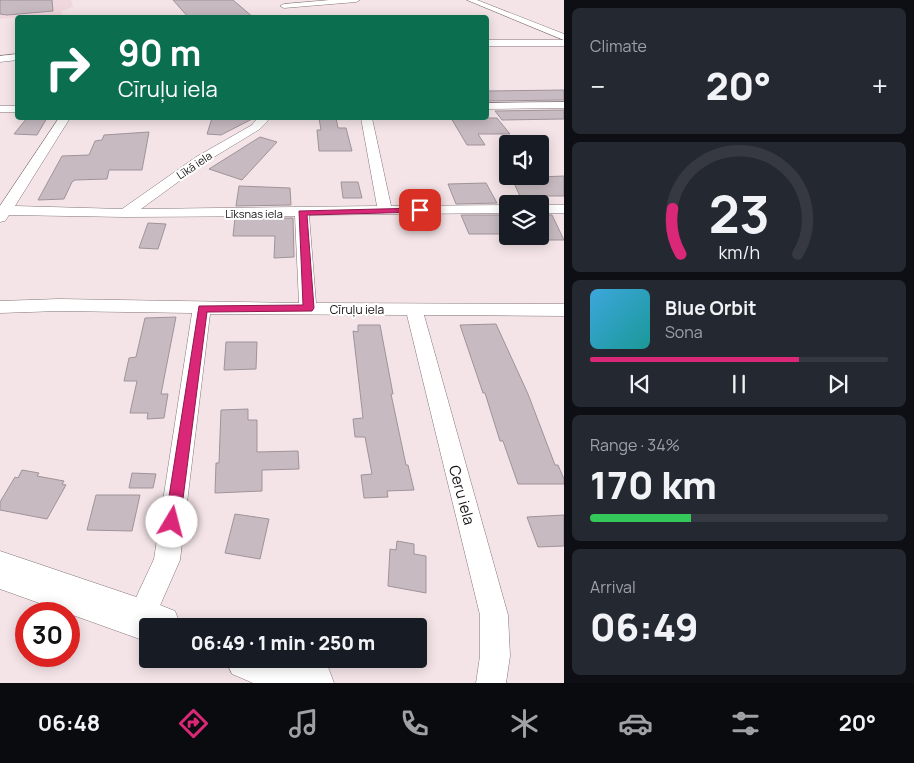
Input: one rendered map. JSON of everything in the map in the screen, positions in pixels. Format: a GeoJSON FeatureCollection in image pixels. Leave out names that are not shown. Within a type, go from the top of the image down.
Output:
{"type":"FeatureCollection","features":[{"type":"Feature","properties":{"kind":"street"},"geometry":{"type":"LineString","coordinates":[[284,6],[356,0]]}},
{"type":"Feature","properties":{"kind":"street"},"geometry":{"type":"LineString","coordinates":[[471,0],[564,37]]}},
{"type":"Feature","properties":{"kind":"street"},"geometry":{"type":"LineString","coordinates":[[489,43],[564,43]]}},
{"type":"Feature","properties":{"kind":"street"},"geometry":{"type":"LineString","coordinates":[[0,59],[15,57]]}},
{"type":"Feature","properties":{"kind":"street"},"geometry":{"type":"LineString","coordinates":[[489,106],[564,105]]}},
{"type":"Feature","properties":{"kind":"street"},"geometry":{"type":"LineString","coordinates":[[0,109],[15,109]]}},
{"type":"Feature","properties":{"kind":"street"},"geometry":{"type":"LineString","coordinates":[[2,213],[63,120]]}},
{"type":"Feature","properties":{"kind":"street","name":"Līkā iela"},"geometry":{"type":"LineString","coordinates":[[125,213],[200,160],[256,127],[262,120]]}},
{"type":"Feature","properties":{"kind":"street"},"geometry":{"type":"LineString","coordinates":[[366,120],[385,211]]}},
{"type":"Feature","properties":{"kind":"street","name":"Līksnas iela"},"geometry":{"type":"LineString","coordinates":[[2,213],[499,209]]}},
{"type":"Feature","properties":{"kind":"street"},"geometry":{"type":"LineString","coordinates":[[549,209],[564,209]]}},
{"type":"Feature","properties":{"kind":"street"},"geometry":{"type":"LineString","coordinates":[[302,212],[308,308]]}},
{"type":"Feature","properties":{"kind":"street","name":"Cīruļu iela"},"geometry":{"type":"LineString","coordinates":[[0,307],[59,305],[202,308],[564,310]]}},
{"type":"Feature","properties":{"kind":"street"},"geometry":{"type":"LineString","coordinates":[[151,618],[167,560],[202,308]]}},
{"type":"Feature","properties":{"kind":"street","name":"Ceru iela"},"geometry":{"type":"LineString","coordinates":[[414,309],[494,615],[495,656],[491,683]]}},
{"type":"Feature","properties":{"kind":"street"},"geometry":{"type":"LineString","coordinates":[[0,570],[139,618]]}},
{"type":"Feature","properties":{"kind":"street"},"geometry":{"type":"LineString","coordinates":[[271,668],[312,683]]}},
{"type":"Feature","properties":{"kind":"shaded area"},"geometry":{"type":"Polygon","coordinates":[[[0,0],[71,0],[73,7],[61,11],[62,15],[15,15],[15,18],[0,19],[0,0]]]}},
{"type":"Feature","properties":{"kind":"building"},"geometry":{"type":"Polygon","coordinates":[[[0,0],[52,0],[53,11],[0,14],[0,0]]]}},
{"type":"Feature","properties":{"kind":"building"},"geometry":{"type":"Polygon","coordinates":[[[173,0],[233,0],[250,15],[186,15],[173,0]]]}},
{"type":"Feature","properties":{"kind":"building"},"geometry":{"type":"Polygon","coordinates":[[[564,90],[564,100],[489,101],[489,91],[564,90]]]}},
{"type":"Feature","properties":{"kind":"building"},"geometry":{"type":"Polygon","coordinates":[[[564,110],[564,119],[502,120],[495,111],[564,110]]]}},
{"type":"Feature","properties":{"kind":"building"},"geometry":{"type":"Polygon","coordinates":[[[489,118],[497,118],[510,134],[478,134],[485,145],[467,145],[452,120],[489,120],[489,118]]]}},
{"type":"Feature","properties":{"kind":"building"},"geometry":{"type":"Polygon","coordinates":[[[25,120],[46,120],[37,135],[14,134],[25,120]]]}},
{"type":"Feature","properties":{"kind":"building"},"geometry":{"type":"Polygon","coordinates":[[[211,120],[250,120],[221,135],[207,134],[211,120]]]}},
{"type":"Feature","properties":{"kind":"building"},"geometry":{"type":"Polygon","coordinates":[[[319,120],[336,120],[338,128],[346,128],[352,151],[319,151],[317,130],[321,130],[319,120]]]}},
{"type":"Feature","properties":{"kind":"building"},"geometry":{"type":"Polygon","coordinates":[[[149,132],[142,170],[109,170],[107,179],[75,180],[72,182],[64,199],[38,200],[62,156],[89,155],[95,141],[102,140],[104,135],[149,132]]]}},
{"type":"Feature","properties":{"kind":"building"},"geometry":{"type":"Polygon","coordinates":[[[260,137],[277,142],[242,180],[209,169],[260,137]]]}},
{"type":"Feature","properties":{"kind":"building"},"geometry":{"type":"Polygon","coordinates":[[[564,176],[564,196],[520,195],[515,185],[549,185],[549,177],[564,176]]]}},
{"type":"Feature","properties":{"kind":"building"},"geometry":{"type":"Polygon","coordinates":[[[341,182],[358,182],[362,198],[343,198],[341,182]]]}},
{"type":"Feature","properties":{"kind":"building"},"geometry":{"type":"Polygon","coordinates":[[[486,183],[497,203],[456,204],[448,184],[486,183]]]}},
{"type":"Feature","properties":{"kind":"building"},"geometry":{"type":"Polygon","coordinates":[[[239,186],[290,188],[291,205],[236,206],[239,186]]]}},
{"type":"Feature","properties":{"kind":"building"},"geometry":{"type":"Polygon","coordinates":[[[461,215],[499,215],[499,234],[469,234],[461,215]]]}},
{"type":"Feature","properties":{"kind":"building"},"geometry":{"type":"Polygon","coordinates":[[[549,215],[552,215],[564,240],[549,240],[549,215]]]}},
{"type":"Feature","properties":{"kind":"building"},"geometry":{"type":"Polygon","coordinates":[[[235,218],[293,218],[294,257],[274,258],[275,236],[233,236],[235,218]]]}},
{"type":"Feature","properties":{"kind":"building"},"geometry":{"type":"Polygon","coordinates":[[[148,223],[166,224],[158,249],[139,248],[148,223]]]}},
{"type":"Feature","properties":{"kind":"building"},"geometry":{"type":"Polygon","coordinates":[[[176,317],[161,394],[168,394],[164,418],[147,419],[148,413],[130,413],[137,381],[124,381],[129,358],[136,357],[145,318],[176,317]]]}},
{"type":"Feature","properties":{"kind":"building"},"geometry":{"type":"Polygon","coordinates":[[[496,324],[528,394],[555,465],[558,465],[564,479],[564,484],[518,484],[503,441],[500,441],[460,325],[496,324]]]}},
{"type":"Feature","properties":{"kind":"building"},"geometry":{"type":"Polygon","coordinates":[[[358,325],[380,325],[393,394],[391,394],[406,465],[408,465],[414,490],[387,491],[388,497],[364,498],[361,475],[372,474],[365,437],[355,437],[353,419],[363,418],[353,331],[358,332],[358,325]]]}},
{"type":"Feature","properties":{"kind":"building"},"geometry":{"type":"Polygon","coordinates":[[[226,342],[257,342],[256,369],[224,370],[226,342]]]}},
{"type":"Feature","properties":{"kind":"building"},"geometry":{"type":"Polygon","coordinates":[[[248,409],[248,420],[257,420],[257,452],[298,451],[299,469],[262,470],[262,491],[215,493],[216,463],[219,463],[221,410],[248,409]]]}},
{"type":"Feature","properties":{"kind":"building"},"geometry":{"type":"Polygon","coordinates":[[[22,470],[39,473],[37,476],[64,481],[62,484],[66,485],[47,519],[0,510],[0,502],[15,477],[18,478],[22,470]]]}},
{"type":"Feature","properties":{"kind":"building"},"geometry":{"type":"Polygon","coordinates":[[[132,473],[156,474],[153,488],[129,488],[132,473]]]}},
{"type":"Feature","properties":{"kind":"building"},"geometry":{"type":"Polygon","coordinates":[[[96,495],[140,495],[132,531],[87,530],[96,495]]]}},
{"type":"Feature","properties":{"kind":"building"},"geometry":{"type":"Polygon","coordinates":[[[235,514],[269,519],[260,559],[225,553],[235,514]]]}},
{"type":"Feature","properties":{"kind":"building"},"geometry":{"type":"Polygon","coordinates":[[[564,515],[564,546],[538,547],[527,517],[564,515]]]}},
{"type":"Feature","properties":{"kind":"building"},"geometry":{"type":"Polygon","coordinates":[[[397,541],[414,544],[414,554],[426,556],[426,593],[388,586],[390,549],[396,550],[397,541]]]}},
{"type":"Feature","properties":{"kind":"route"},"geometry":{"type":"LineString","coordinates":[[172,522],[202,308],[308,308],[302,212],[420,210]]}}]}
